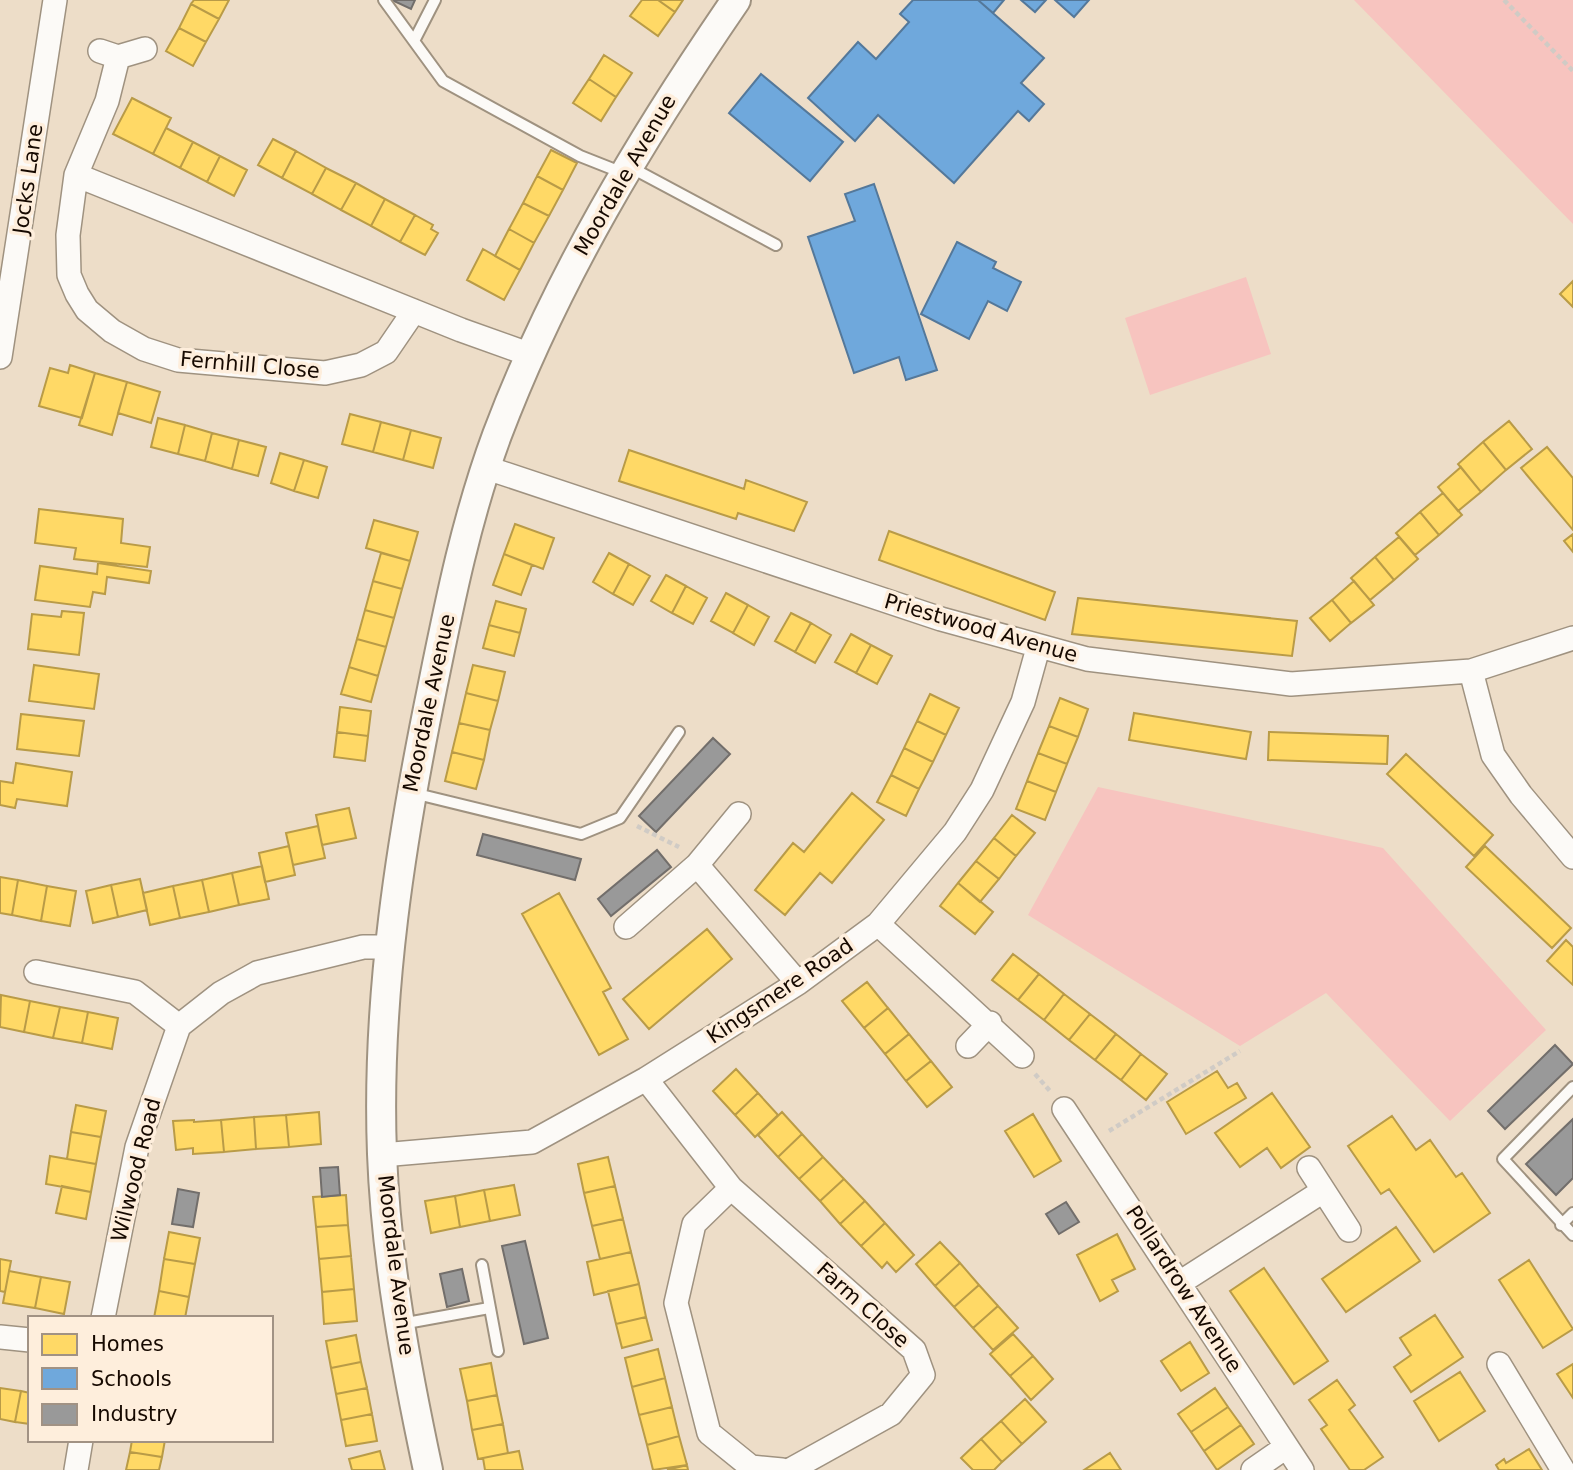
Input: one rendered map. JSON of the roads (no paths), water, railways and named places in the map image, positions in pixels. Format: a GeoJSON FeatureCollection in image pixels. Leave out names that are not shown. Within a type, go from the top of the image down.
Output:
{"type":"FeatureCollection","features":[{"type":"Feature","properties":{"kind":"street","name":"Jocks Lane"},"geometry":{"type":"LineString","coordinates":[[0,357],[55,0]]}},
{"type":"Feature","properties":{"kind":"street","name":"Moordale Avenue"},"geometry":{"type":"LineString","coordinates":[[428,1470],[401,1324],[382,1155],[388,947],[410,793],[459,556],[487,468],[531,355],[570,270],[625,169],[736,0]]}},
{"type":"Feature","properties":{"kind":"street","name":"Fernhill Close"},"geometry":{"type":"LineString","coordinates":[[145,48],[109,54],[107,101],[76,175],[68,235],[69,275],[88,310],[120,336],[144,349],[178,359],[325,373],[361,365],[386,352],[414,311]]}},
{"type":"Feature","properties":{"kind":"street"},"geometry":{"type":"LineString","coordinates":[[76,175],[414,311],[531,355]]}},
{"type":"Feature","properties":{"kind":"street","name":"Priestwood Avenue"},"geometry":{"type":"LineString","coordinates":[[487,468],[861,593],[1038,648],[1087,659],[1291,684],[1471,671],[1573,638]]}},
{"type":"Feature","properties":{"kind":"street","name":"Kingsmere Road"},"geometry":{"type":"LineString","coordinates":[[382,1155],[532,1142],[646,1079],[798,983],[878,924],[955,832],[982,790],[1023,702],[1038,648]]}},
{"type":"Feature","properties":{"kind":"street"},"geometry":{"type":"LineString","coordinates":[[1471,671],[1493,755],[1521,795],[1573,857]]}},
{"type":"Feature","properties":{"kind":"street"},"geometry":{"type":"LineString","coordinates":[[626,928],[698,865],[739,814]]}},
{"type":"Feature","properties":{"kind":"street"},"geometry":{"type":"LineString","coordinates":[[698,865],[798,983]]}},
{"type":"Feature","properties":{"kind":"street"},"geometry":{"type":"LineString","coordinates":[[878,924],[990,1023],[1022,1056]]}},
{"type":"Feature","properties":{"kind":"street"},"geometry":{"type":"LineString","coordinates":[[36,972],[135,992],[179,1026],[221,993],[257,973],[363,947],[388,947]]}},
{"type":"Feature","properties":{"kind":"street"},"geometry":{"type":"LineString","coordinates":[[968,1046],[990,1023]]}},
{"type":"Feature","properties":{"kind":"street","name":"Wilwood Road"},"geometry":{"type":"LineString","coordinates":[[103,1316],[137,1147],[179,1026]]}},
{"type":"Feature","properties":{"kind":"street","name":"Farm Close"},"geometry":{"type":"LineString","coordinates":[[646,1079],[732,1188],[914,1350],[923,1376],[891,1414],[790,1470]]}},
{"type":"Feature","properties":{"kind":"street","name":"Pollardrow Avenue"},"geometry":{"type":"LineString","coordinates":[[1064,1110],[1181,1282],[1303,1470]]}},
{"type":"Feature","properties":{"kind":"street"},"geometry":{"type":"LineString","coordinates":[[1308,1168],[1349,1230]]}},
{"type":"Feature","properties":{"kind":"street"},"geometry":{"type":"LineString","coordinates":[[732,1188],[694,1224],[676,1303],[709,1433],[751,1467],[782,1470]]}},
{"type":"Feature","properties":{"kind":"street"},"geometry":{"type":"LineString","coordinates":[[1181,1282],[1323,1191]]}},
{"type":"Feature","properties":{"kind":"street"},"geometry":{"type":"LineString","coordinates":[[0,1337],[28,1340]]}},
{"type":"Feature","properties":{"kind":"street"},"geometry":{"type":"LineString","coordinates":[[1499,1364],[1563,1470]]}},
{"type":"Feature","properties":{"kind":"street"},"geometry":{"type":"LineString","coordinates":[[76,1470],[81,1442]]}},
{"type":"Feature","properties":{"kind":"street"},"geometry":{"type":"LineString","coordinates":[[1253,1470],[1286,1447]]}},
{"type":"Feature","properties":{"kind":"lane"},"geometry":{"type":"LineString","coordinates":[[384,0],[443,81],[571,152],[625,169],[776,245]]}},
{"type":"Feature","properties":{"kind":"lane"},"geometry":{"type":"LineString","coordinates":[[414,41],[435,0]]}},
{"type":"Feature","properties":{"kind":"lane"},"geometry":{"type":"LineString","coordinates":[[410,793],[581,834],[620,818],[679,732]]}},
{"type":"Feature","properties":{"kind":"lane"},"geometry":{"type":"LineString","coordinates":[[1573,1087],[1503,1159],[1573,1235]]}},
{"type":"Feature","properties":{"kind":"lane"},"geometry":{"type":"LineString","coordinates":[[1561,1225],[1573,1213]]}},
{"type":"Feature","properties":{"kind":"lane"},"geometry":{"type":"LineString","coordinates":[[482,1265],[498,1351]]}},
{"type":"Feature","properties":{"kind":"lane"},"geometry":{"type":"LineString","coordinates":[[401,1324],[489,1308]]}}]}
